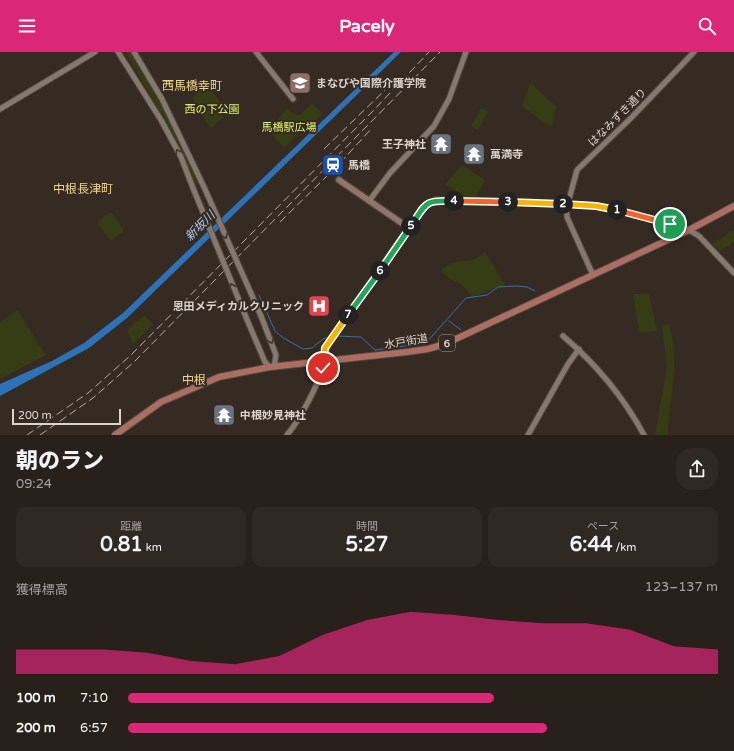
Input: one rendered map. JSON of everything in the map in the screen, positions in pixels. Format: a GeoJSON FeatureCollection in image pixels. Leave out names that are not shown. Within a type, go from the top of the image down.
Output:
{"type":"FeatureCollection","features":[{"type":"Feature","properties":{"kind":"highway","name":"水戸街道"},"geometry":{"type":"LineString","coordinates":[[115,435],[123,433],[161,402],[192,387],[231,374],[272,367],[406,352],[441,345],[689,230],[734,206]]}},
{"type":"Feature","properties":{"kind":"main road"},"geometry":{"type":"LineString","coordinates":[[323,361],[325,349],[333,335],[409,228],[339,180]]}},
{"type":"Feature","properties":{"kind":"street"},"geometry":{"type":"LineString","coordinates":[[0,109],[95,52]]}},
{"type":"Feature","properties":{"kind":"street"},"geometry":{"type":"LineString","coordinates":[[118,52],[161,120],[181,158],[265,362],[272,367],[276,355],[261,316],[204,187],[162,99],[134,52]]}},
{"type":"Feature","properties":{"kind":"street"},"geometry":{"type":"LineString","coordinates":[[256,52],[293,99]]}},
{"type":"Feature","properties":{"kind":"street"},"geometry":{"type":"LineString","coordinates":[[368,201],[390,174],[434,126],[449,98],[466,52]]}},
{"type":"Feature","properties":{"kind":"street","name":"はなみずき通り"},"geometry":{"type":"LineString","coordinates":[[567,204],[577,170],[631,118],[694,52]]}},
{"type":"Feature","properties":{"kind":"street"},"geometry":{"type":"LineString","coordinates":[[409,228],[425,206],[435,200],[567,204],[608,208],[689,230],[699,236],[734,273]]}},
{"type":"Feature","properties":{"kind":"street"},"geometry":{"type":"LineString","coordinates":[[567,204],[567,217],[593,275]]}},
{"type":"Feature","properties":{"kind":"street"},"geometry":{"type":"LineString","coordinates":[[563,336],[579,349],[613,386],[631,412],[644,435]]}},
{"type":"Feature","properties":{"kind":"street"},"geometry":{"type":"LineString","coordinates":[[528,435],[568,364],[579,349]]}},
{"type":"Feature","properties":{"kind":"street"},"geometry":{"type":"LineString","coordinates":[[287,435],[298,419],[322,374],[323,361]]}},
{"type":"Feature","properties":{"kind":"green space"},"geometry":{"type":"Polygon","coordinates":[[[125,52],[131,52],[151,83],[177,133],[199,183],[196,185],[167,123],[125,52]]]}},
{"type":"Feature","properties":{"kind":"green space"},"geometry":{"type":"Polygon","coordinates":[[[530,83],[556,106],[552,126],[549,126],[522,106],[530,83]]]}},
{"type":"Feature","properties":{"kind":"green space","name":"西の下公園"},"geometry":{"type":"Polygon","coordinates":[[[206,84],[227,112],[213,127],[210,128],[193,100],[193,97],[206,84]]]}},
{"type":"Feature","properties":{"kind":"green space","name":"馬橋駅広場"},"geometry":{"type":"Polygon","coordinates":[[[312,103],[323,114],[311,125],[308,125],[284,148],[269,131],[287,108],[293,114],[300,115],[312,103]]]}},
{"type":"Feature","properties":{"kind":"green space"},"geometry":{"type":"Polygon","coordinates":[[[481,108],[488,112],[478,130],[471,126],[481,108]]]}},
{"type":"Feature","properties":{"kind":"green space"},"geometry":{"type":"Polygon","coordinates":[[[462,165],[485,180],[476,197],[454,197],[456,191],[445,185],[462,165]]]}},
{"type":"Feature","properties":{"kind":"green space"},"geometry":{"type":"Polygon","coordinates":[[[111,212],[124,231],[110,240],[97,222],[111,212]]]}},
{"type":"Feature","properties":{"kind":"green space"},"geometry":{"type":"Polygon","coordinates":[[[734,230],[734,242],[720,251],[712,244],[734,230]]]}},
{"type":"Feature","properties":{"kind":"green space"},"geometry":{"type":"Polygon","coordinates":[[[485,252],[506,286],[498,287],[473,296],[461,284],[450,279],[441,271],[449,264],[478,257],[485,252]]]}},
{"type":"Feature","properties":{"kind":"green space"},"geometry":{"type":"Polygon","coordinates":[[[633,294],[649,294],[657,331],[639,333],[633,294]]]}},
{"type":"Feature","properties":{"kind":"green space"},"geometry":{"type":"Polygon","coordinates":[[[17,310],[46,355],[0,379],[0,322],[17,310]]]}},
{"type":"Feature","properties":{"kind":"green space"},"geometry":{"type":"Polygon","coordinates":[[[144,315],[153,324],[133,344],[127,330],[144,315]]]}},
{"type":"Feature","properties":{"kind":"green space"},"geometry":{"type":"Polygon","coordinates":[[[669,324],[674,353],[674,367],[668,435],[655,435],[667,367],[662,326],[669,324]]]}},
{"type":"Feature","properties":{"kind":"water"},"geometry":{"type":"Polygon","coordinates":[[[394,52],[401,52],[127,318],[89,348],[0,396],[0,384],[52,361],[84,343],[123,313],[394,52]]]}},
{"type":"Feature","properties":{"kind":"waterway"},"geometry":{"type":"LineString","coordinates":[[375,350],[426,343],[466,298],[487,295],[498,287],[527,287],[535,291]]}},
{"type":"Feature","properties":{"kind":"waterway"},"geometry":{"type":"LineString","coordinates":[[259,295],[275,331],[282,337],[303,349],[312,348],[323,339],[330,337]]}},
{"type":"Feature","properties":{"kind":"waterway"},"geometry":{"type":"LineString","coordinates":[[449,321],[461,330]]}},
{"type":"Feature","properties":{"kind":"waterway"},"geometry":{"type":"LineString","coordinates":[[337,336],[361,337],[375,350]]}},
{"type":"Feature","properties":{"kind":"railway"},"geometry":{"type":"LineString","coordinates":[[27,435],[88,393],[130,356],[372,112],[429,52]]}},
{"type":"Feature","properties":{"kind":"railway"},"geometry":{"type":"LineString","coordinates":[[40,435],[93,398],[134,362],[440,52]]}},
{"type":"Feature","properties":{"kind":"railway"},"geometry":{"type":"LineString","coordinates":[[324,149],[385,90]]}},
{"type":"Feature","properties":{"kind":"railway"},"geometry":{"type":"LineString","coordinates":[[340,163],[372,128]]}},
{"type":"Feature","properties":{"kind":"railway"},"geometry":{"type":"LineString","coordinates":[[280,222],[328,175]]}},
{"type":"Feature","properties":{"kind":"place","name":"まなびや国際介護学院"},"geometry":{"type":"Point","coordinates":[300,83]}},
{"type":"Feature","properties":{"kind":"place","name":"王子神社"},"geometry":{"type":"Point","coordinates":[441,144]}},
{"type":"Feature","properties":{"kind":"place","name":"萬満寺"},"geometry":{"type":"Point","coordinates":[474,154]}},
{"type":"Feature","properties":{"kind":"place","name":"馬橋"},"geometry":{"type":"Point","coordinates":[333,165]}},
{"type":"Feature","properties":{"kind":"place","name":"恩田メディカルクリニック"},"geometry":{"type":"Point","coordinates":[319,306]}},
{"type":"Feature","properties":{"kind":"place","name":"中根妙見神社"},"geometry":{"type":"Point","coordinates":[224,415]}},
{"type":"Feature","properties":{"kind":"district","name":"西馬橋幸町"},"geometry":{"type":"Point","coordinates":[192,86]}},
{"type":"Feature","properties":{"kind":"district","name":"中根長津町"},"geometry":{"type":"Point","coordinates":[83,189]}},
{"type":"Feature","properties":{"kind":"district","name":"中根"},"geometry":{"type":"Point","coordinates":[194,380]}},
{"type":"Feature","properties":{"kind":"route"},"geometry":{"type":"LineString","coordinates":[[323,368],[325,349],[333,335],[425,206],[431,201],[518,202],[587,205],[612,209],[670,224]]}},
{"type":"Feature","properties":{"kind":"water label","name":"新坂川"},"geometry":{"type":"Point","coordinates":[200,226]}}]}
